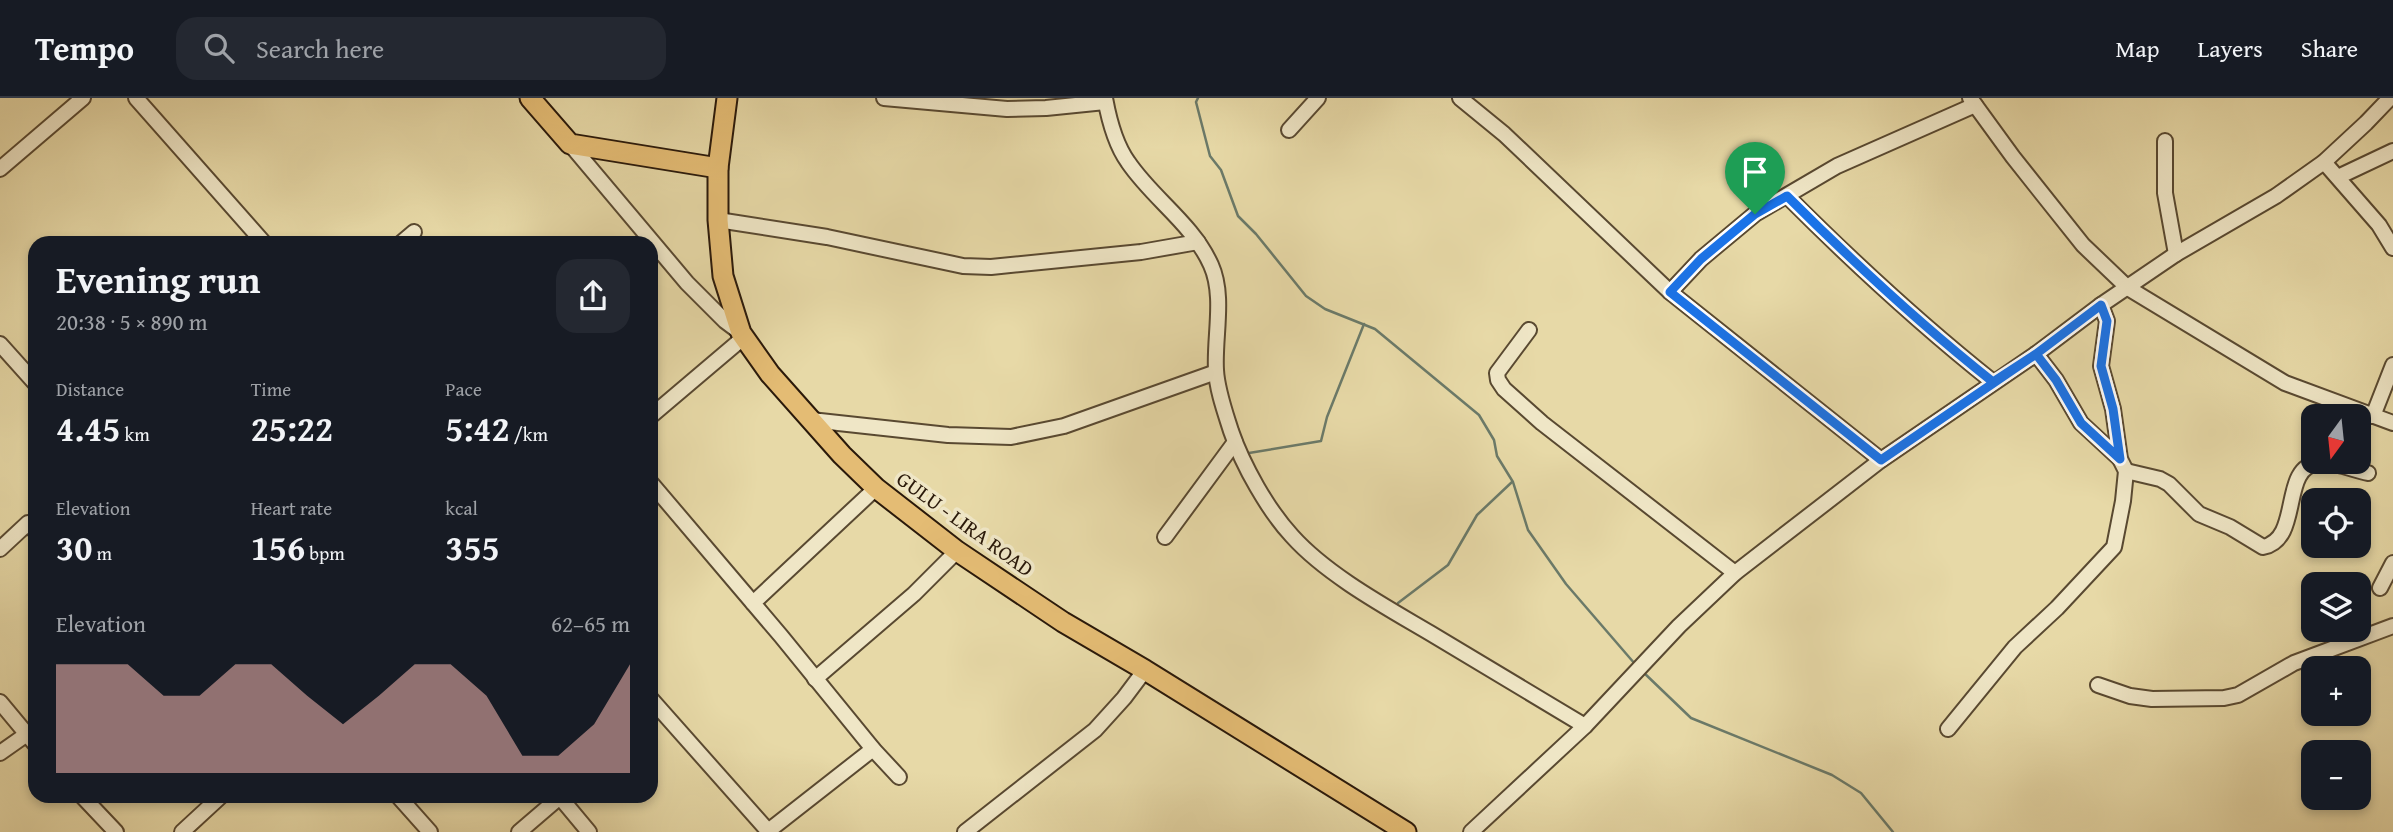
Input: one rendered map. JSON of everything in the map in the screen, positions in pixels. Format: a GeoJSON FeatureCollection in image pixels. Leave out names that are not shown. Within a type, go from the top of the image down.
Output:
{"type":"FeatureCollection","features":[{"type":"Feature","properties":{"kind":"main road"},"geometry":{"type":"LineString","coordinates":[[530,98],[570,144],[718,168]]}},
{"type":"Feature","properties":{"kind":"main road","name":"GULU - LIRA ROAD"},"geometry":{"type":"LineString","coordinates":[[727,98],[718,168],[718,220],[723,276],[742,336],[770,374],[842,455],[876,488],[957,551],[1063,622],[1145,670],[1393,829]]}},
{"type":"Feature","properties":{"kind":"street"},"geometry":{"type":"LineString","coordinates":[[0,169],[83,98]]}},
{"type":"Feature","properties":{"kind":"street"},"geometry":{"type":"LineString","coordinates":[[136,98],[258,236]]}},
{"type":"Feature","properties":{"kind":"street"},"geometry":{"type":"LineString","coordinates":[[884,98],[1007,108],[1046,108],[1105,100],[1116,141],[1127,162],[1176,214],[1198,242],[1212,267],[1215,282],[1216,372],[1235,442],[1263,496],[1292,536],[1306,550],[1399,615],[1585,726]]}},
{"type":"Feature","properties":{"kind":"street"},"geometry":{"type":"LineString","coordinates":[[1289,130],[1318,98]]}},
{"type":"Feature","properties":{"kind":"street"},"geometry":{"type":"LineString","coordinates":[[1460,98],[1504,134],[1670,292],[1881,460]]}},
{"type":"Feature","properties":{"kind":"street"},"geometry":{"type":"LineString","coordinates":[[1471,832],[1585,726],[1679,626],[1735,573],[1881,460],[2036,354],[2101,305],[2176,254],[2276,195],[2324,162],[2390,98]]}},
{"type":"Feature","properties":{"kind":"street"},"geometry":{"type":"LineString","coordinates":[[1670,292],[1701,259],[1755,214],[1837,166],[1973,102],[2083,246],[2128,288],[2285,383],[2393,423]]}},
{"type":"Feature","properties":{"kind":"street"},"geometry":{"type":"LineString","coordinates":[[2165,141],[2165,193],[2176,254]]}},
{"type":"Feature","properties":{"kind":"street"},"geometry":{"type":"LineString","coordinates":[[570,144],[647,236]]}},
{"type":"Feature","properties":{"kind":"street"},"geometry":{"type":"LineString","coordinates":[[2338,177],[2393,151]]}},
{"type":"Feature","properties":{"kind":"street"},"geometry":{"type":"LineString","coordinates":[[2324,162],[2379,225],[2393,248]]}},
{"type":"Feature","properties":{"kind":"street"},"geometry":{"type":"LineString","coordinates":[[1787,196],[1855,264],[1993,382]]}},
{"type":"Feature","properties":{"kind":"street"},"geometry":{"type":"LineString","coordinates":[[718,220],[827,237],[964,266],[991,267],[1141,252],[1198,242]]}},
{"type":"Feature","properties":{"kind":"street"},"geometry":{"type":"LineString","coordinates":[[409,236],[414,232]]}},
{"type":"Feature","properties":{"kind":"street"},"geometry":{"type":"LineString","coordinates":[[658,249],[687,283],[742,336],[658,410]]}},
{"type":"Feature","properties":{"kind":"street"},"geometry":{"type":"LineString","coordinates":[[1948,729],[2015,647],[2113,547],[2123,501],[2123,465],[2113,409],[2101,366],[2107,321],[2101,305]]}},
{"type":"Feature","properties":{"kind":"street"},"geometry":{"type":"LineString","coordinates":[[1529,330],[1497,373],[1504,389],[1542,423],[1735,573]]}},
{"type":"Feature","properties":{"kind":"street"},"geometry":{"type":"LineString","coordinates":[[0,344],[28,375]]}},
{"type":"Feature","properties":{"kind":"street"},"geometry":{"type":"LineString","coordinates":[[2036,354],[2056,380],[2081,423],[2123,465],[2169,484],[2192,510],[2230,527],[2263,547],[2274,544],[2280,538],[2293,491],[2301,474]]}},
{"type":"Feature","properties":{"kind":"street"},"geometry":{"type":"LineString","coordinates":[[2373,416],[2393,365]]}},
{"type":"Feature","properties":{"kind":"street"},"geometry":{"type":"LineString","coordinates":[[811,420],[948,435],[1011,437],[1064,426],[1216,372]]}},
{"type":"Feature","properties":{"kind":"street"},"geometry":{"type":"LineString","coordinates":[[1165,537],[1235,442]]}},
{"type":"Feature","properties":{"kind":"street"},"geometry":{"type":"LineString","coordinates":[[753,603],[876,488]]}},
{"type":"Feature","properties":{"kind":"street"},"geometry":{"type":"LineString","coordinates":[[658,492],[899,777]]}},
{"type":"Feature","properties":{"kind":"street"},"geometry":{"type":"LineString","coordinates":[[0,549],[28,528]]}},
{"type":"Feature","properties":{"kind":"street"},"geometry":{"type":"LineString","coordinates":[[815,679],[914,594],[957,551]]}},
{"type":"Feature","properties":{"kind":"street"},"geometry":{"type":"LineString","coordinates":[[2380,588],[2393,563]]}},
{"type":"Feature","properties":{"kind":"street"},"geometry":{"type":"LineString","coordinates":[[2098,685],[2130,696],[2152,699],[2224,698],[2238,695],[2294,663],[2393,626]]}},
{"type":"Feature","properties":{"kind":"street"},"geometry":{"type":"LineString","coordinates":[[965,832],[1095,730],[1145,670]]}},
{"type":"Feature","properties":{"kind":"street"},"geometry":{"type":"LineString","coordinates":[[0,702],[28,735]]}},
{"type":"Feature","properties":{"kind":"street"},"geometry":{"type":"LineString","coordinates":[[658,711],[768,832],[873,749]]}},
{"type":"Feature","properties":{"kind":"street"},"geometry":{"type":"LineString","coordinates":[[0,753],[28,740]]}},
{"type":"Feature","properties":{"kind":"street"},"geometry":{"type":"LineString","coordinates":[[89,803],[116,832]]}},
{"type":"Feature","properties":{"kind":"street"},"geometry":{"type":"LineString","coordinates":[[182,832],[214,803]]}},
{"type":"Feature","properties":{"kind":"street"},"geometry":{"type":"LineString","coordinates":[[404,803],[426,831]]}},
{"type":"Feature","properties":{"kind":"street"},"geometry":{"type":"LineString","coordinates":[[519,832],[553,803]]}},
{"type":"Feature","properties":{"kind":"street"},"geometry":{"type":"LineString","coordinates":[[565,803],[589,832]]}},
{"type":"Feature","properties":{"kind":"street"},"geometry":{"type":"LineString","coordinates":[[197,819],[207,832]]}},
{"type":"Feature","properties":{"kind":"waterway"},"geometry":{"type":"LineString","coordinates":[[1198,98],[1196,102],[1210,156],[1221,170],[1238,216],[1306,296],[1325,309],[1375,329],[1479,415],[1494,440],[1497,456],[1513,482],[1528,530],[1566,584],[1635,664]]}},
{"type":"Feature","properties":{"kind":"waterway"},"geometry":{"type":"LineString","coordinates":[[1249,453],[1321,441],[1327,417],[1364,324]]}},
{"type":"Feature","properties":{"kind":"waterway"},"geometry":{"type":"LineString","coordinates":[[1398,603],[1448,565],[1477,515],[1512,482]]}},
{"type":"Feature","properties":{"kind":"waterway"},"geometry":{"type":"LineString","coordinates":[[1642,671],[1691,718],[1832,775],[1861,793],[1893,832]]}},
{"type":"Feature","properties":{"kind":"route"},"geometry":{"type":"LineString","coordinates":[[1755,214],[1701,259],[1670,292],[1881,460],[2036,354],[2056,380],[2081,423],[2120,459],[2110,394],[2100,360],[2107,321],[2101,305],[2036,354],[1993,382],[1855,264],[1787,196],[1755,214]]}}]}
